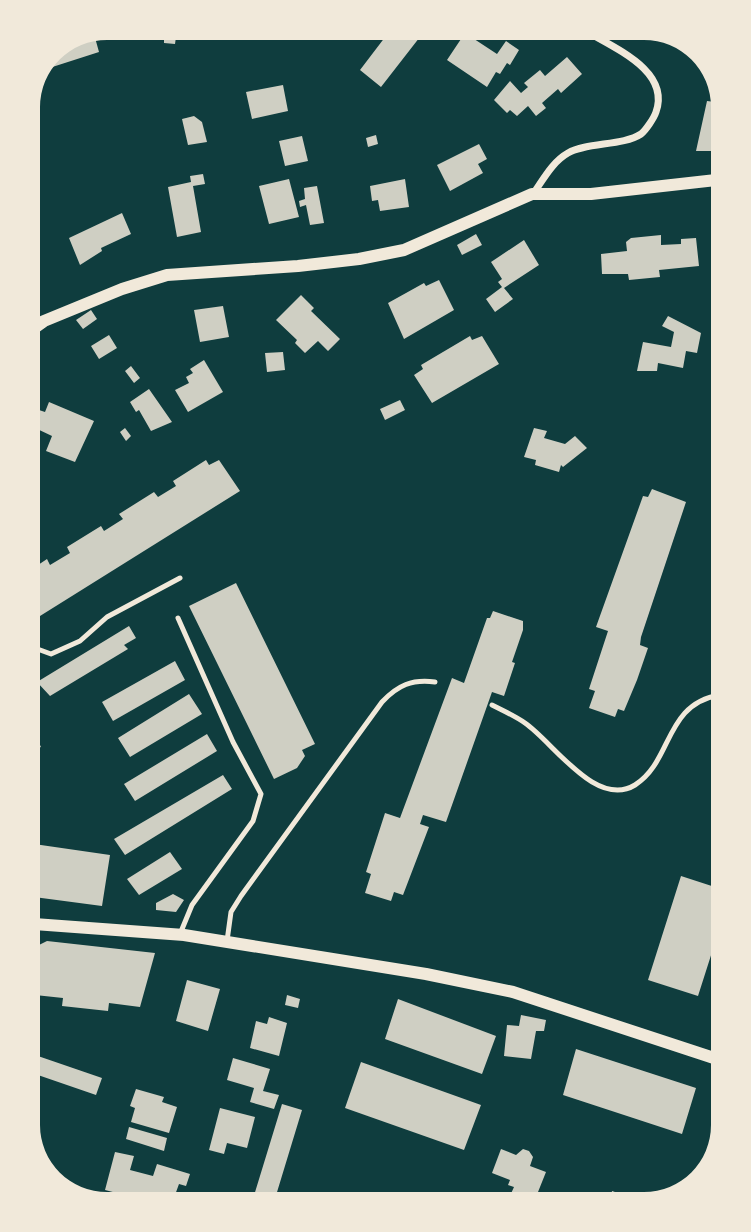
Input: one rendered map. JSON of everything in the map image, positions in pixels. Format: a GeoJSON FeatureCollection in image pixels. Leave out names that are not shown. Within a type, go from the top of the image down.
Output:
{"type":"FeatureCollection","features":[{"type":"Feature","properties":{"kind":"street"},"geometry":{"type":"LineString","coordinates":[[533,194],[556,162],[569,152],[641,134],[655,116],[660,98],[658,84],[645,69],[600,40]]}},
{"type":"Feature","properties":{"kind":"street"},"geometry":{"type":"LineString","coordinates":[[40,324],[122,289],[167,275],[243,272],[359,260],[404,250],[533,194],[591,194],[711,181]]}},
{"type":"Feature","properties":{"kind":"street"},"geometry":{"type":"LineString","coordinates":[[40,924],[180,934],[426,974],[513,992],[711,1057]]}},
{"type":"Feature","properties":{"kind":"lane"},"geometry":{"type":"LineString","coordinates":[[40,650],[51,653],[80,641],[107,617],[180,579]]}},
{"type":"Feature","properties":{"kind":"lane"},"geometry":{"type":"LineString","coordinates":[[178,618],[233,742],[261,794],[253,821],[192,905],[180,934]]}},
{"type":"Feature","properties":{"kind":"lane"},"geometry":{"type":"LineString","coordinates":[[227,941],[231,912],[242,895],[382,702],[393,690],[412,681],[435,682]]}},
{"type":"Feature","properties":{"kind":"lane"},"geometry":{"type":"LineString","coordinates":[[492,705],[526,723],[570,766],[594,783],[608,790],[618,790],[634,785],[650,769],[686,711],[698,700],[711,697]]}},
{"type":"Feature","properties":{"kind":"building"},"geometry":{"type":"Polygon","coordinates":[[[164,40],[176,40],[175,44],[164,43],[164,40]]]}},
{"type":"Feature","properties":{"kind":"building"},"geometry":{"type":"Polygon","coordinates":[[[383,40],[418,40],[381,87],[360,70],[383,40]]]}},
{"type":"Feature","properties":{"kind":"building"},"geometry":{"type":"Polygon","coordinates":[[[460,40],[476,40],[497,54],[506,41],[519,50],[510,65],[507,63],[500,74],[496,72],[487,87],[447,60],[460,40]]]}},
{"type":"Feature","properties":{"kind":"building"},"geometry":{"type":"Polygon","coordinates":[[[96,42],[99,52],[55,66],[82,45],[96,42]]]}},
{"type":"Feature","properties":{"kind":"building"},"geometry":{"type":"Polygon","coordinates":[[[567,57],[582,74],[561,93],[558,89],[542,103],[546,108],[536,116],[528,106],[517,116],[510,110],[507,113],[494,100],[510,81],[521,93],[528,87],[524,83],[540,70],[545,76],[567,57]]]}},
{"type":"Feature","properties":{"kind":"building"},"geometry":{"type":"Polygon","coordinates":[[[283,85],[288,111],[252,119],[246,92],[283,85]]]}},
{"type":"Feature","properties":{"kind":"building"},"geometry":{"type":"Polygon","coordinates":[[[707,101],[710,101],[711,151],[696,151],[707,101]]]}},
{"type":"Feature","properties":{"kind":"building"},"geometry":{"type":"Polygon","coordinates":[[[194,116],[202,122],[207,142],[188,145],[182,119],[194,116]]]}},
{"type":"Feature","properties":{"kind":"building"},"geometry":{"type":"Polygon","coordinates":[[[376,135],[378,144],[368,147],[366,138],[376,135]]]}},
{"type":"Feature","properties":{"kind":"building"},"geometry":{"type":"Polygon","coordinates":[[[302,136],[308,161],[285,166],[279,141],[302,136]]]}},
{"type":"Feature","properties":{"kind":"building"},"geometry":{"type":"Polygon","coordinates":[[[479,144],[487,159],[478,164],[483,173],[450,191],[437,165],[479,144]]]}},
{"type":"Feature","properties":{"kind":"building"},"geometry":{"type":"Polygon","coordinates":[[[203,174],[205,184],[193,186],[201,232],[177,237],[168,187],[191,182],[190,176],[203,174]]]}},
{"type":"Feature","properties":{"kind":"building"},"geometry":{"type":"Polygon","coordinates":[[[289,179],[299,217],[269,224],[259,186],[289,179]]]}},
{"type":"Feature","properties":{"kind":"building"},"geometry":{"type":"Polygon","coordinates":[[[405,179],[409,207],[380,211],[378,200],[372,201],[370,186],[405,179]]]}},
{"type":"Feature","properties":{"kind":"building"},"geometry":{"type":"Polygon","coordinates":[[[317,186],[324,223],[310,225],[306,205],[300,207],[299,201],[305,199],[304,188],[317,186]]]}},
{"type":"Feature","properties":{"kind":"building"},"geometry":{"type":"Polygon","coordinates":[[[122,213],[131,234],[101,248],[102,251],[80,265],[69,238],[122,213]]]}},
{"type":"Feature","properties":{"kind":"building"},"geometry":{"type":"Polygon","coordinates":[[[476,234],[482,245],[462,255],[457,245],[476,234]]]}},
{"type":"Feature","properties":{"kind":"building"},"geometry":{"type":"Polygon","coordinates":[[[661,235],[661,245],[681,244],[681,239],[696,238],[699,266],[659,270],[660,277],[629,280],[628,274],[602,274],[601,254],[627,251],[626,242],[631,238],[661,235]]]}},
{"type":"Feature","properties":{"kind":"building"},"geometry":{"type":"Polygon","coordinates":[[[524,240],[539,265],[504,288],[513,299],[495,312],[486,299],[502,287],[498,282],[502,279],[491,262],[524,240]]]}},
{"type":"Feature","properties":{"kind":"building"},"geometry":{"type":"Polygon","coordinates":[[[439,280],[454,310],[404,339],[388,303],[424,283],[426,286],[439,280]]]}},
{"type":"Feature","properties":{"kind":"building"},"geometry":{"type":"Polygon","coordinates":[[[301,295],[314,308],[311,311],[340,339],[328,351],[318,341],[305,353],[295,343],[297,340],[276,320],[301,295]]]}},
{"type":"Feature","properties":{"kind":"building"},"geometry":{"type":"Polygon","coordinates":[[[223,306],[229,337],[200,342],[194,310],[223,306]]]}},
{"type":"Feature","properties":{"kind":"building"},"geometry":{"type":"Polygon","coordinates":[[[91,310],[97,319],[83,329],[76,320],[91,310]]]}},
{"type":"Feature","properties":{"kind":"building"},"geometry":{"type":"Polygon","coordinates":[[[668,316],[701,333],[697,353],[686,351],[683,368],[658,363],[657,371],[637,371],[643,342],[671,347],[674,332],[662,326],[668,316]]]}},
{"type":"Feature","properties":{"kind":"building"},"geometry":{"type":"Polygon","coordinates":[[[109,335],[117,348],[99,359],[91,346],[109,335]]]}},
{"type":"Feature","properties":{"kind":"building"},"geometry":{"type":"Polygon","coordinates":[[[470,336],[472,340],[482,336],[499,364],[432,403],[414,375],[423,369],[421,365],[470,336]]]}},
{"type":"Feature","properties":{"kind":"building"},"geometry":{"type":"Polygon","coordinates":[[[283,352],[285,370],[267,372],[265,353],[283,352]]]}},
{"type":"Feature","properties":{"kind":"building"},"geometry":{"type":"Polygon","coordinates":[[[204,360],[223,392],[188,412],[175,390],[189,383],[186,377],[193,373],[190,369],[204,360]]]}},
{"type":"Feature","properties":{"kind":"building"},"geometry":{"type":"Polygon","coordinates":[[[131,366],[140,378],[134,383],[125,371],[131,366]]]}},
{"type":"Feature","properties":{"kind":"building"},"geometry":{"type":"Polygon","coordinates":[[[149,389],[172,422],[151,431],[139,410],[136,412],[130,402],[149,389]]]}},
{"type":"Feature","properties":{"kind":"building"},"geometry":{"type":"Polygon","coordinates":[[[400,400],[405,410],[385,420],[380,409],[400,400]]]}},
{"type":"Feature","properties":{"kind":"building"},"geometry":{"type":"Polygon","coordinates":[[[49,402],[94,421],[75,462],[46,451],[52,436],[40,430],[40,410],[45,412],[49,402]]]}},
{"type":"Feature","properties":{"kind":"building"},"geometry":{"type":"Polygon","coordinates":[[[125,428],[131,436],[126,441],[120,432],[125,428]]]}},
{"type":"Feature","properties":{"kind":"building"},"geometry":{"type":"Polygon","coordinates":[[[534,428],[547,431],[544,438],[565,444],[575,436],[587,448],[563,467],[561,465],[559,472],[535,465],[536,460],[524,457],[534,428]]]}},
{"type":"Feature","properties":{"kind":"building"},"geometry":{"type":"Polygon","coordinates":[[[206,460],[209,465],[219,460],[240,491],[40,616],[40,564],[47,559],[50,565],[70,553],[67,547],[101,526],[104,531],[123,519],[119,514],[154,492],[158,497],[176,486],[173,481],[206,460]]]}},
{"type":"Feature","properties":{"kind":"building"},"geometry":{"type":"Polygon","coordinates":[[[652,489],[686,502],[641,637],[640,645],[648,648],[624,711],[618,709],[615,717],[589,708],[595,691],[589,689],[608,631],[596,627],[643,496],[648,497],[652,489]]]}},
{"type":"Feature","properties":{"kind":"building"},"geometry":{"type":"Polygon","coordinates":[[[236,583],[315,744],[302,750],[305,756],[297,768],[274,779],[189,606],[236,583]]]}},
{"type":"Feature","properties":{"kind":"building"},"geometry":{"type":"Polygon","coordinates":[[[493,611],[523,621],[523,630],[512,662],[515,663],[504,696],[492,692],[446,822],[423,815],[420,824],[429,827],[403,895],[394,892],[391,901],[365,893],[371,874],[366,872],[385,813],[400,818],[452,678],[464,683],[487,618],[490,618],[493,611]]]}},
{"type":"Feature","properties":{"kind":"building"},"geometry":{"type":"Polygon","coordinates":[[[129,626],[136,638],[124,645],[128,649],[50,696],[40,685],[40,680],[129,626]]]}},
{"type":"Feature","properties":{"kind":"building"},"geometry":{"type":"Polygon","coordinates":[[[175,661],[185,680],[113,721],[102,702],[175,661]]]}},
{"type":"Feature","properties":{"kind":"building"},"geometry":{"type":"Polygon","coordinates":[[[189,694],[202,714],[130,757],[118,738],[189,694]]]}},
{"type":"Feature","properties":{"kind":"building"},"geometry":{"type":"Polygon","coordinates":[[[207,734],[217,751],[135,801],[124,784],[207,734]]]}},
{"type":"Feature","properties":{"kind":"building"},"geometry":{"type":"Polygon","coordinates":[[[223,775],[232,789],[125,855],[114,839],[223,775]]]}},
{"type":"Feature","properties":{"kind":"building"},"geometry":{"type":"Polygon","coordinates":[[[40,845],[110,855],[102,906],[40,898],[40,845]]]}},
{"type":"Feature","properties":{"kind":"building"},"geometry":{"type":"Polygon","coordinates":[[[170,852],[182,869],[139,895],[127,879],[170,852]]]}},
{"type":"Feature","properties":{"kind":"building"},"geometry":{"type":"Polygon","coordinates":[[[681,876],[711,886],[711,955],[698,996],[648,980],[681,876]]]}},
{"type":"Feature","properties":{"kind":"building"},"geometry":{"type":"Polygon","coordinates":[[[173,894],[184,900],[176,912],[156,910],[156,903],[173,894]]]}},
{"type":"Feature","properties":{"kind":"building"},"geometry":{"type":"Polygon","coordinates":[[[47,941],[155,953],[140,1007],[109,1003],[108,1011],[62,1006],[63,998],[40,996],[40,944],[47,941]]]}},
{"type":"Feature","properties":{"kind":"building"},"geometry":{"type":"Polygon","coordinates":[[[187,980],[220,989],[208,1031],[176,1021],[187,980]]]}},
{"type":"Feature","properties":{"kind":"building"},"geometry":{"type":"Polygon","coordinates":[[[287,995],[300,999],[298,1008],[285,1005],[287,995]]]}},
{"type":"Feature","properties":{"kind":"building"},"geometry":{"type":"Polygon","coordinates":[[[398,999],[496,1036],[482,1074],[385,1039],[398,999]]]}},
{"type":"Feature","properties":{"kind":"building"},"geometry":{"type":"Polygon","coordinates":[[[521,1015],[546,1020],[544,1031],[536,1031],[531,1059],[504,1056],[507,1025],[519,1026],[521,1015]]]}},
{"type":"Feature","properties":{"kind":"building"},"geometry":{"type":"Polygon","coordinates":[[[269,1017],[287,1023],[279,1056],[250,1048],[256,1021],[267,1024],[269,1017]]]}},
{"type":"Feature","properties":{"kind":"building"},"geometry":{"type":"Polygon","coordinates":[[[576,1049],[696,1088],[682,1134],[563,1095],[576,1049]]]}},
{"type":"Feature","properties":{"kind":"building"},"geometry":{"type":"Polygon","coordinates":[[[40,1057],[102,1078],[96,1095],[40,1076],[40,1057]]]}},
{"type":"Feature","properties":{"kind":"building"},"geometry":{"type":"Polygon","coordinates":[[[233,1058],[270,1069],[263,1091],[279,1095],[274,1109],[250,1102],[254,1088],[227,1080],[233,1058]]]}},
{"type":"Feature","properties":{"kind":"building"},"geometry":{"type":"Polygon","coordinates":[[[361,1062],[481,1105],[464,1150],[345,1108],[361,1062]]]}},
{"type":"Feature","properties":{"kind":"building"},"geometry":{"type":"Polygon","coordinates":[[[136,1089],[164,1097],[162,1102],[177,1107],[169,1133],[131,1122],[135,1108],[130,1106],[136,1089]]]}},
{"type":"Feature","properties":{"kind":"building"},"geometry":{"type":"Polygon","coordinates":[[[282,1104],[302,1110],[277,1192],[255,1192],[282,1104]]]}},
{"type":"Feature","properties":{"kind":"building"},"geometry":{"type":"Polygon","coordinates":[[[220,1108],[255,1117],[247,1148],[227,1143],[224,1154],[209,1150],[220,1108]]]}},
{"type":"Feature","properties":{"kind":"building"},"geometry":{"type":"Polygon","coordinates":[[[129,1127],[167,1138],[164,1151],[126,1139],[129,1127]]]}},
{"type":"Feature","properties":{"kind":"building"},"geometry":{"type":"Polygon","coordinates":[[[501,1149],[516,1155],[523,1149],[529,1151],[533,1157],[530,1166],[546,1172],[538,1192],[512,1192],[514,1187],[508,1185],[510,1180],[492,1173],[501,1149]]]}},
{"type":"Feature","properties":{"kind":"building"},"geometry":{"type":"Polygon","coordinates":[[[115,1152],[134,1156],[130,1170],[153,1176],[157,1164],[190,1174],[186,1186],[179,1184],[176,1192],[105,1190],[115,1152]]]}}]}
